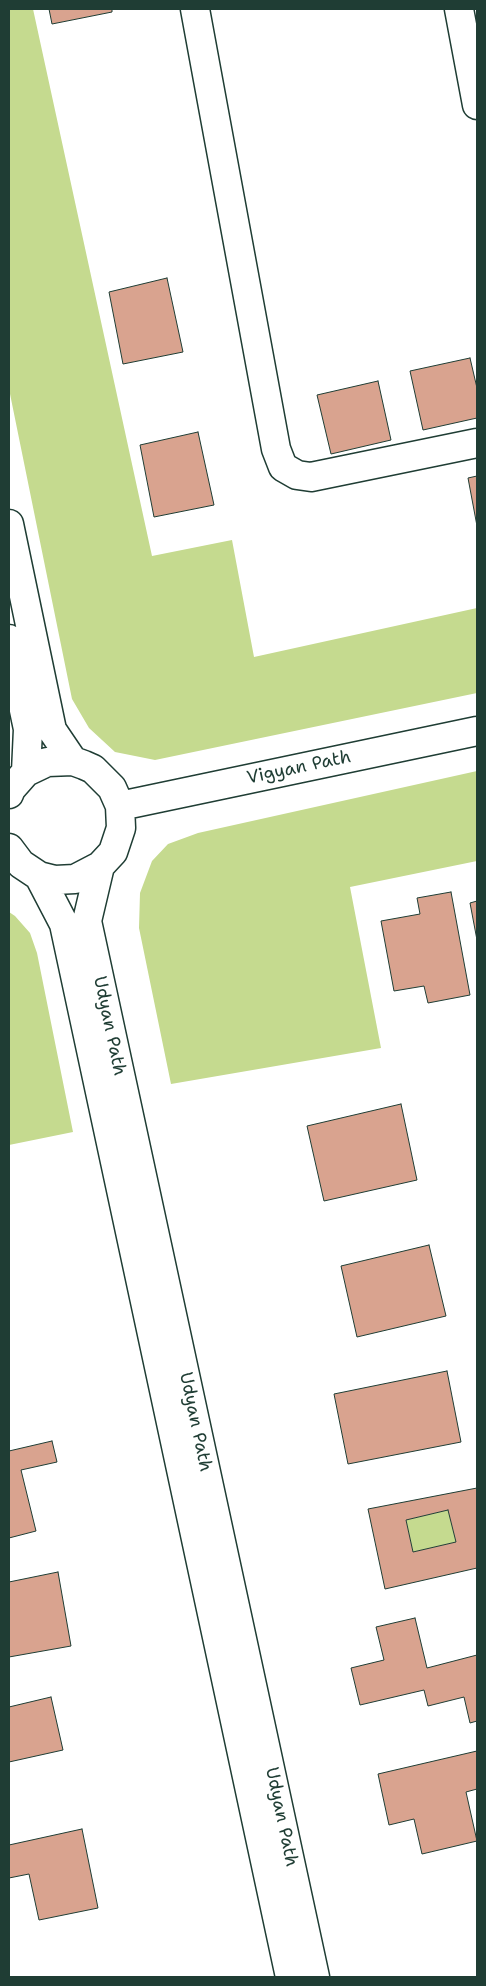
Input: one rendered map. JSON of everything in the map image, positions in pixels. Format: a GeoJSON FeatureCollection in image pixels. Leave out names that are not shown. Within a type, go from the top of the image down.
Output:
{"type":"FeatureCollection","features":[{"type":"Feature","properties":{"kind":"main road"},"geometry":{"type":"LineString","coordinates":[[195,9],[276,449],[283,467],[297,475],[311,477],[477,442]]}},
{"type":"Feature","properties":{"kind":"main road"},"geometry":{"type":"LineString","coordinates":[[459,9],[477,105]]}},
{"type":"Feature","properties":{"kind":"main road"},"geometry":{"type":"LineString","coordinates":[[9,524],[52,730],[73,761]]}},
{"type":"Feature","properties":{"kind":"main road"},"geometry":{"type":"LineString","coordinates":[[9,639],[28,729],[26,772]]}},
{"type":"Feature","properties":{"kind":"main road","name":"Vigyan Path"},"geometry":{"type":"LineString","coordinates":[[120,806],[477,731]]}},
{"type":"Feature","properties":{"kind":"main road"},"geometry":{"type":"LineString","coordinates":[[9,794],[10,789],[26,772],[48,762],[73,761],[93,769],[112,788],[120,806],[121,828],[113,852],[100,866],[75,879],[55,880],[39,876],[20,864],[9,848]]}},
{"type":"Feature","properties":{"kind":"main road","name":"Udyan Path"},"geometry":{"type":"LineString","coordinates":[[100,866],[86,921],[315,1977]]}},
{"type":"Feature","properties":{"kind":"main road","name":"Udyan Path"},"geometry":{"type":"LineString","coordinates":[[39,876],[64,924],[290,1977]]}},
{"type":"Feature","properties":{"kind":"green space"},"geometry":{"type":"Polygon","coordinates":[[[9,9],[33,9],[152,556],[232,540],[254,657],[477,608],[477,693],[155,760],[115,752],[89,728],[72,699],[9,389],[9,9]]]}},
{"type":"Feature","properties":{"kind":"green space"},"geometry":{"type":"Polygon","coordinates":[[[477,771],[477,861],[350,887],[381,1048],[171,1084],[139,928],[140,893],[152,861],[168,844],[198,833],[477,771]]]}},
{"type":"Feature","properties":{"kind":"green space"},"geometry":{"type":"Polygon","coordinates":[[[9,912],[30,933],[37,953],[73,1132],[9,1145],[9,912]]]}},
{"type":"Feature","properties":{"kind":"green space"},"geometry":{"type":"Polygon","coordinates":[[[448,1510],[456,1542],[413,1552],[406,1520],[448,1510]]]}},
{"type":"Feature","properties":{"kind":"building"},"geometry":{"type":"Polygon","coordinates":[[[49,9],[112,9],[112,12],[52,24],[49,9]]]}},
{"type":"Feature","properties":{"kind":"building"},"geometry":{"type":"Polygon","coordinates":[[[167,278],[183,352],[123,364],[109,292],[167,278]]]}},
{"type":"Feature","properties":{"kind":"building"},"geometry":{"type":"Polygon","coordinates":[[[470,358],[477,388],[477,418],[423,430],[410,371],[470,358]]]}},
{"type":"Feature","properties":{"kind":"building"},"geometry":{"type":"Polygon","coordinates":[[[378,381],[391,440],[331,454],[317,395],[378,381]]]}},
{"type":"Feature","properties":{"kind":"building"},"geometry":{"type":"Polygon","coordinates":[[[198,432],[214,505],[154,517],[140,445],[198,432]]]}},
{"type":"Feature","properties":{"kind":"building"},"geometry":{"type":"Polygon","coordinates":[[[477,476],[477,526],[468,478],[477,476]]]}},
{"type":"Feature","properties":{"kind":"building"},"geometry":{"type":"Polygon","coordinates":[[[451,892],[470,995],[428,1003],[424,986],[394,991],[381,921],[420,914],[417,898],[451,892]]]}},
{"type":"Feature","properties":{"kind":"building"},"geometry":{"type":"Polygon","coordinates":[[[477,901],[477,940],[470,903],[477,901]]]}},
{"type":"Feature","properties":{"kind":"building"},"geometry":{"type":"Polygon","coordinates":[[[401,1104],[417,1180],[324,1201],[307,1126],[401,1104]]]}},
{"type":"Feature","properties":{"kind":"building"},"geometry":{"type":"Polygon","coordinates":[[[429,1245],[446,1316],[357,1337],[341,1266],[429,1245]]]}},
{"type":"Feature","properties":{"kind":"building"},"geometry":{"type":"Polygon","coordinates":[[[447,1371],[461,1442],[348,1464],[334,1394],[447,1371]]]}},
{"type":"Feature","properties":{"kind":"building"},"geometry":{"type":"Polygon","coordinates":[[[52,1441],[57,1462],[21,1470],[36,1531],[9,1538],[9,1451],[52,1441]]]}},
{"type":"Feature","properties":{"kind":"building"},"geometry":{"type":"Polygon","coordinates":[[[477,1488],[477,1568],[385,1589],[368,1509],[477,1488]],[[448,1510],[406,1520],[413,1552],[456,1542],[448,1510]]]}},
{"type":"Feature","properties":{"kind":"building"},"geometry":{"type":"Polygon","coordinates":[[[58,1572],[71,1646],[9,1657],[9,1582],[58,1572]]]}},
{"type":"Feature","properties":{"kind":"building"},"geometry":{"type":"Polygon","coordinates":[[[415,1618],[427,1668],[477,1655],[477,1721],[470,1723],[464,1697],[428,1706],[424,1690],[360,1705],[351,1668],[384,1660],[376,1627],[415,1618]]]}},
{"type":"Feature","properties":{"kind":"building"},"geometry":{"type":"Polygon","coordinates":[[[51,1697],[63,1750],[9,1762],[9,1707],[51,1697]]]}},
{"type":"Feature","properties":{"kind":"building"},"geometry":{"type":"Polygon","coordinates":[[[477,1751],[477,1789],[466,1792],[477,1841],[422,1854],[414,1819],[389,1825],[378,1774],[477,1751]]]}},
{"type":"Feature","properties":{"kind":"building"},"geometry":{"type":"Polygon","coordinates":[[[82,1829],[98,1908],[39,1920],[29,1874],[9,1878],[9,1845],[82,1829]]]}}]}
